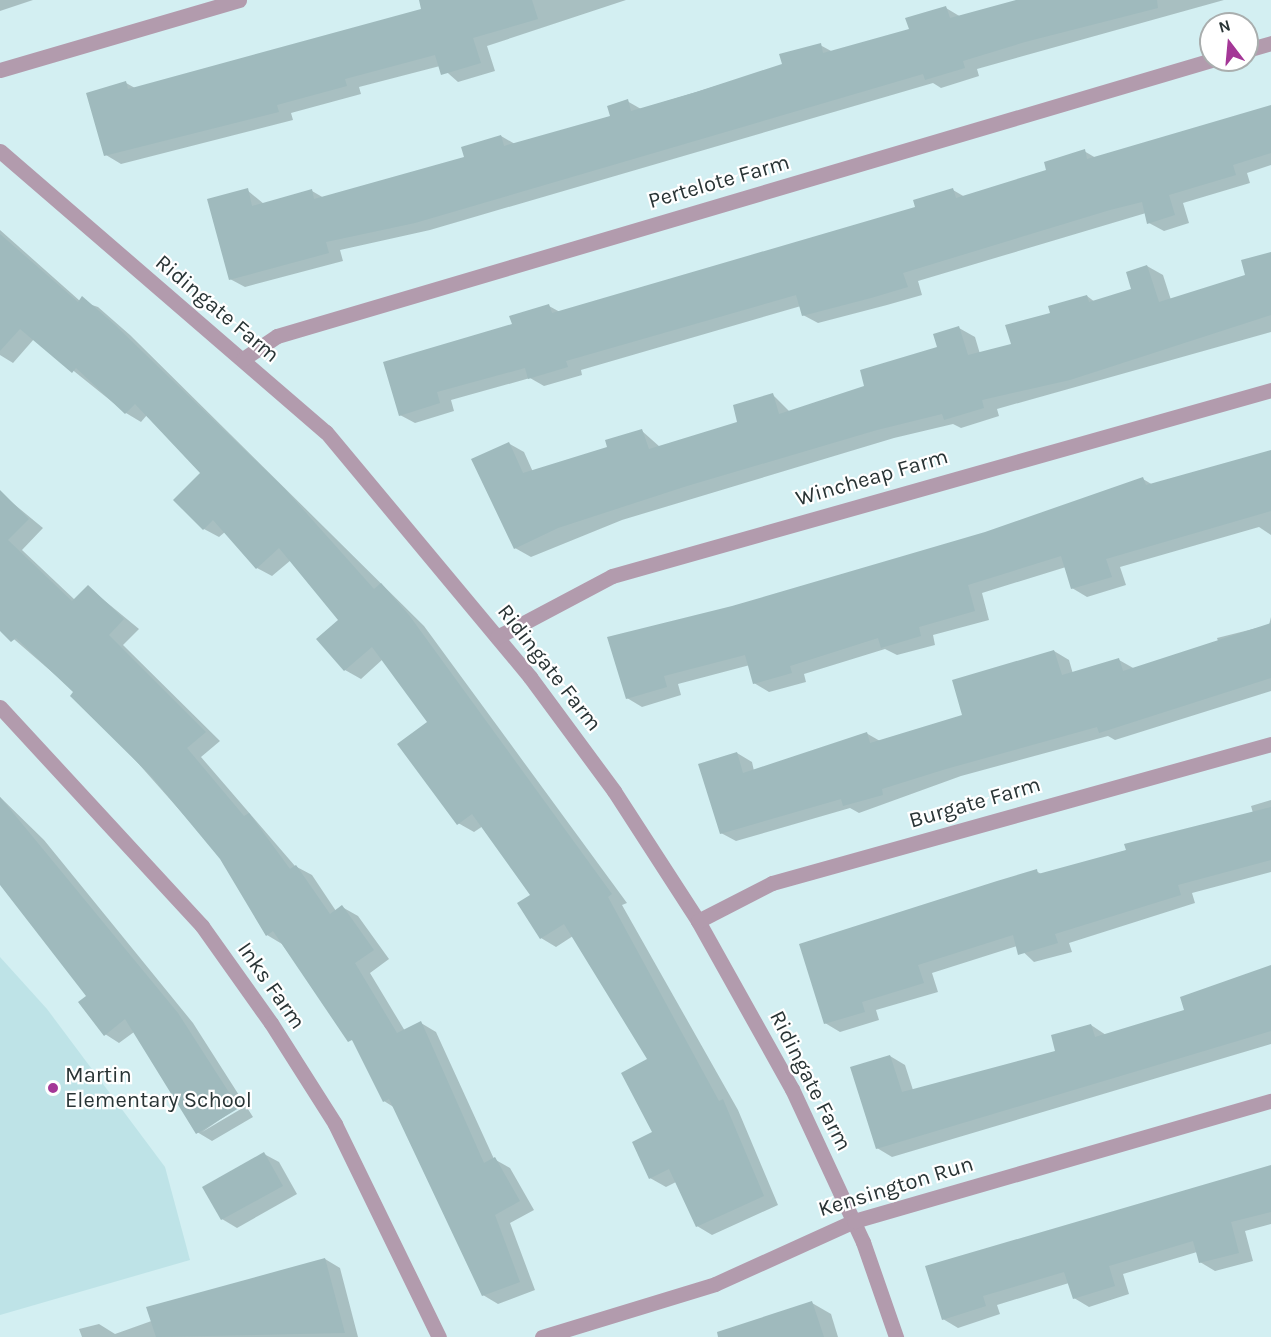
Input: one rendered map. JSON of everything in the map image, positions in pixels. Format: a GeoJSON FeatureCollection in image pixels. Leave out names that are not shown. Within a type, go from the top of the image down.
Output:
{"type":"FeatureCollection","features":[{"type":"Feature","properties":{"kind":"street"},"geometry":{"type":"LineString","coordinates":[[0,70],[239,0]]}},
{"type":"Feature","properties":{"kind":"street","name":"Pertelote Farm"},"geometry":{"type":"LineString","coordinates":[[243,359],[277,336],[1199,64]]}},
{"type":"Feature","properties":{"kind":"street","name":"Ridingate Farm"},"geometry":{"type":"LineString","coordinates":[[0,151],[326,432],[497,637],[614,790],[698,921],[792,1089],[854,1221],[896,1337]]}},
{"type":"Feature","properties":{"kind":"street","name":"Wincheap Farm"},"geometry":{"type":"LineString","coordinates":[[497,637],[612,576],[1271,390]]}},
{"type":"Feature","properties":{"kind":"street","name":"Inks Farm"},"geometry":{"type":"LineString","coordinates":[[0,707],[202,926],[271,1023],[335,1124],[439,1337]]}},
{"type":"Feature","properties":{"kind":"street","name":"Burgate Farm"},"geometry":{"type":"LineString","coordinates":[[698,921],[772,883],[1271,744]]}},
{"type":"Feature","properties":{"kind":"street","name":"Kensington Run"},"geometry":{"type":"LineString","coordinates":[[542,1337],[715,1284],[854,1221],[1271,1101]]}},
{"type":"Feature","properties":{"kind":"shaded area","name":"Martin Elementary School"},"geometry":{"type":"Polygon","coordinates":[[[0,957],[47,1009],[165,1167],[190,1260],[0,1315],[0,957]]]}},
{"type":"Feature","properties":{"kind":"building"},"geometry":{"type":"Polygon","coordinates":[[[419,0],[532,0],[538,19],[473,38],[481,63],[441,75],[435,55],[345,79],[347,86],[277,105],[279,112],[104,156],[86,93],[126,81],[128,89],[421,9],[419,0]]]}},
{"type":"Feature","properties":{"kind":"building"},"geometry":{"type":"Polygon","coordinates":[[[1016,0],[1157,0],[1158,8],[1025,42],[963,61],[965,68],[925,80],[923,74],[415,223],[326,242],[329,253],[229,280],[207,199],[248,188],[252,206],[312,189],[314,199],[464,157],[461,147],[501,135],[504,146],[610,116],[607,106],[628,99],[631,111],[696,92],[782,64],[779,54],[821,43],[823,53],[909,29],[905,18],[946,6],[950,18],[1016,0]]]}},
{"type":"Feature","properties":{"kind":"building"},"geometry":{"type":"Polygon","coordinates":[[[1271,105],[1271,153],[1233,165],[1236,175],[1169,195],[1175,215],[1147,224],[1142,202],[1110,210],[903,273],[908,287],[871,298],[802,316],[796,295],[566,361],[568,367],[528,379],[525,368],[437,392],[440,403],[399,416],[383,362],[512,324],[509,316],[549,304],[552,313],[915,207],[913,200],[953,188],[956,198],[1046,170],[1044,162],[1085,149],[1087,159],[1271,105]]]}},
{"type":"Feature","properties":{"kind":"building"},"geometry":{"type":"Polygon","coordinates":[[[0,234],[78,302],[82,296],[114,324],[284,488],[374,589],[381,583],[409,615],[612,894],[608,897],[719,1101],[723,1099],[764,1196],[696,1227],[669,1169],[649,1179],[632,1142],[652,1132],[621,1073],[647,1059],[564,924],[540,939],[517,903],[530,895],[472,814],[457,825],[397,744],[427,722],[372,647],[344,671],[316,639],[338,620],[279,548],[256,569],[213,520],[203,530],[173,500],[200,473],[135,404],[125,414],[76,368],[72,373],[20,329],[0,351],[0,234]]]}},
{"type":"Feature","properties":{"kind":"building"},"geometry":{"type":"Polygon","coordinates":[[[1271,252],[1271,315],[1070,380],[982,400],[984,408],[944,420],[942,414],[877,430],[687,486],[558,528],[514,549],[471,459],[509,442],[523,473],[607,447],[605,440],[642,429],[649,449],[737,422],[733,405],[773,393],[779,414],[864,386],[860,370],[937,347],[933,334],[959,326],[968,355],[1011,344],[1005,325],[1050,313],[1048,306],[1087,295],[1089,302],[1131,289],[1126,272],[1147,265],[1159,302],[1245,275],[1241,260],[1271,252]]]}},
{"type":"Feature","properties":{"kind":"building"},"geometry":{"type":"Polygon","coordinates":[[[1271,450],[1271,511],[1106,559],[1112,577],[1071,589],[1061,556],[968,585],[975,611],[919,627],[921,636],[881,648],[878,638],[790,666],[792,673],[753,684],[745,655],[664,676],[667,687],[626,699],[607,637],[732,606],[985,532],[1143,477],[1146,485],[1271,450]]]}},
{"type":"Feature","properties":{"kind":"building"},"geometry":{"type":"Polygon","coordinates":[[[0,490],[29,519],[8,540],[72,601],[88,585],[124,619],[109,635],[206,732],[187,748],[244,816],[249,813],[290,869],[296,865],[330,914],[342,905],[374,950],[355,963],[397,1033],[421,1021],[484,1163],[495,1157],[520,1201],[495,1215],[520,1282],[482,1296],[389,1099],[383,1102],[352,1040],[348,1042],[273,931],[266,936],[220,859],[152,777],[70,696],[73,692],[16,638],[11,642],[0,631],[0,490]]]}},
{"type":"Feature","properties":{"kind":"building"},"geometry":{"type":"Polygon","coordinates":[[[1271,623],[1271,678],[1099,733],[1097,727],[946,769],[882,789],[883,795],[843,806],[841,799],[720,834],[698,764],[737,752],[743,773],[867,732],[870,743],[962,715],[952,680],[1054,650],[1062,675],[1119,658],[1123,671],[1271,623]]]}},
{"type":"Feature","properties":{"kind":"building"},"geometry":{"type":"Polygon","coordinates":[[[0,797],[178,1013],[239,1108],[196,1134],[125,1019],[104,1036],[78,1002],[86,996],[0,885],[0,797]]]}},
{"type":"Feature","properties":{"kind":"building"},"geometry":{"type":"Polygon","coordinates":[[[1271,807],[1271,860],[1178,885],[1181,895],[1055,934],[1058,943],[1018,955],[1013,935],[918,965],[924,983],[862,1002],[865,1012],[824,1024],[799,944],[1037,869],[1038,874],[1126,850],[1124,844],[1271,807]]]}},
{"type":"Feature","properties":{"kind":"building"},"geometry":{"type":"Polygon","coordinates":[[[1271,965],[1271,1031],[876,1149],[850,1067],[890,1055],[902,1092],[1055,1051],[1051,1035],[1091,1024],[1095,1037],[1184,1010],[1180,997],[1271,965]]]}},
{"type":"Feature","properties":{"kind":"building"},"geometry":{"type":"Polygon","coordinates":[[[264,1152],[283,1186],[221,1220],[202,1187],[264,1152]]]}},
{"type":"Feature","properties":{"kind":"building"},"geometry":{"type":"Polygon","coordinates":[[[1271,1165],[1271,1212],[1231,1222],[1239,1253],[1199,1263],[1193,1241],[1109,1266],[1115,1286],[1073,1299],[1064,1272],[983,1296],[986,1306],[942,1320],[925,1266],[1271,1165]]]}},
{"type":"Feature","properties":{"kind":"building"},"geometry":{"type":"Polygon","coordinates":[[[325,1258],[345,1333],[156,1337],[146,1307],[325,1258]]]}},
{"type":"Feature","properties":{"kind":"building"},"geometry":{"type":"Polygon","coordinates":[[[812,1301],[824,1337],[718,1337],[717,1332],[812,1301]]]}},
{"type":"Feature","properties":{"kind":"place","name":"Martin Elementary School"},"geometry":{"type":"Point","coordinates":[53,1088]}}]}
